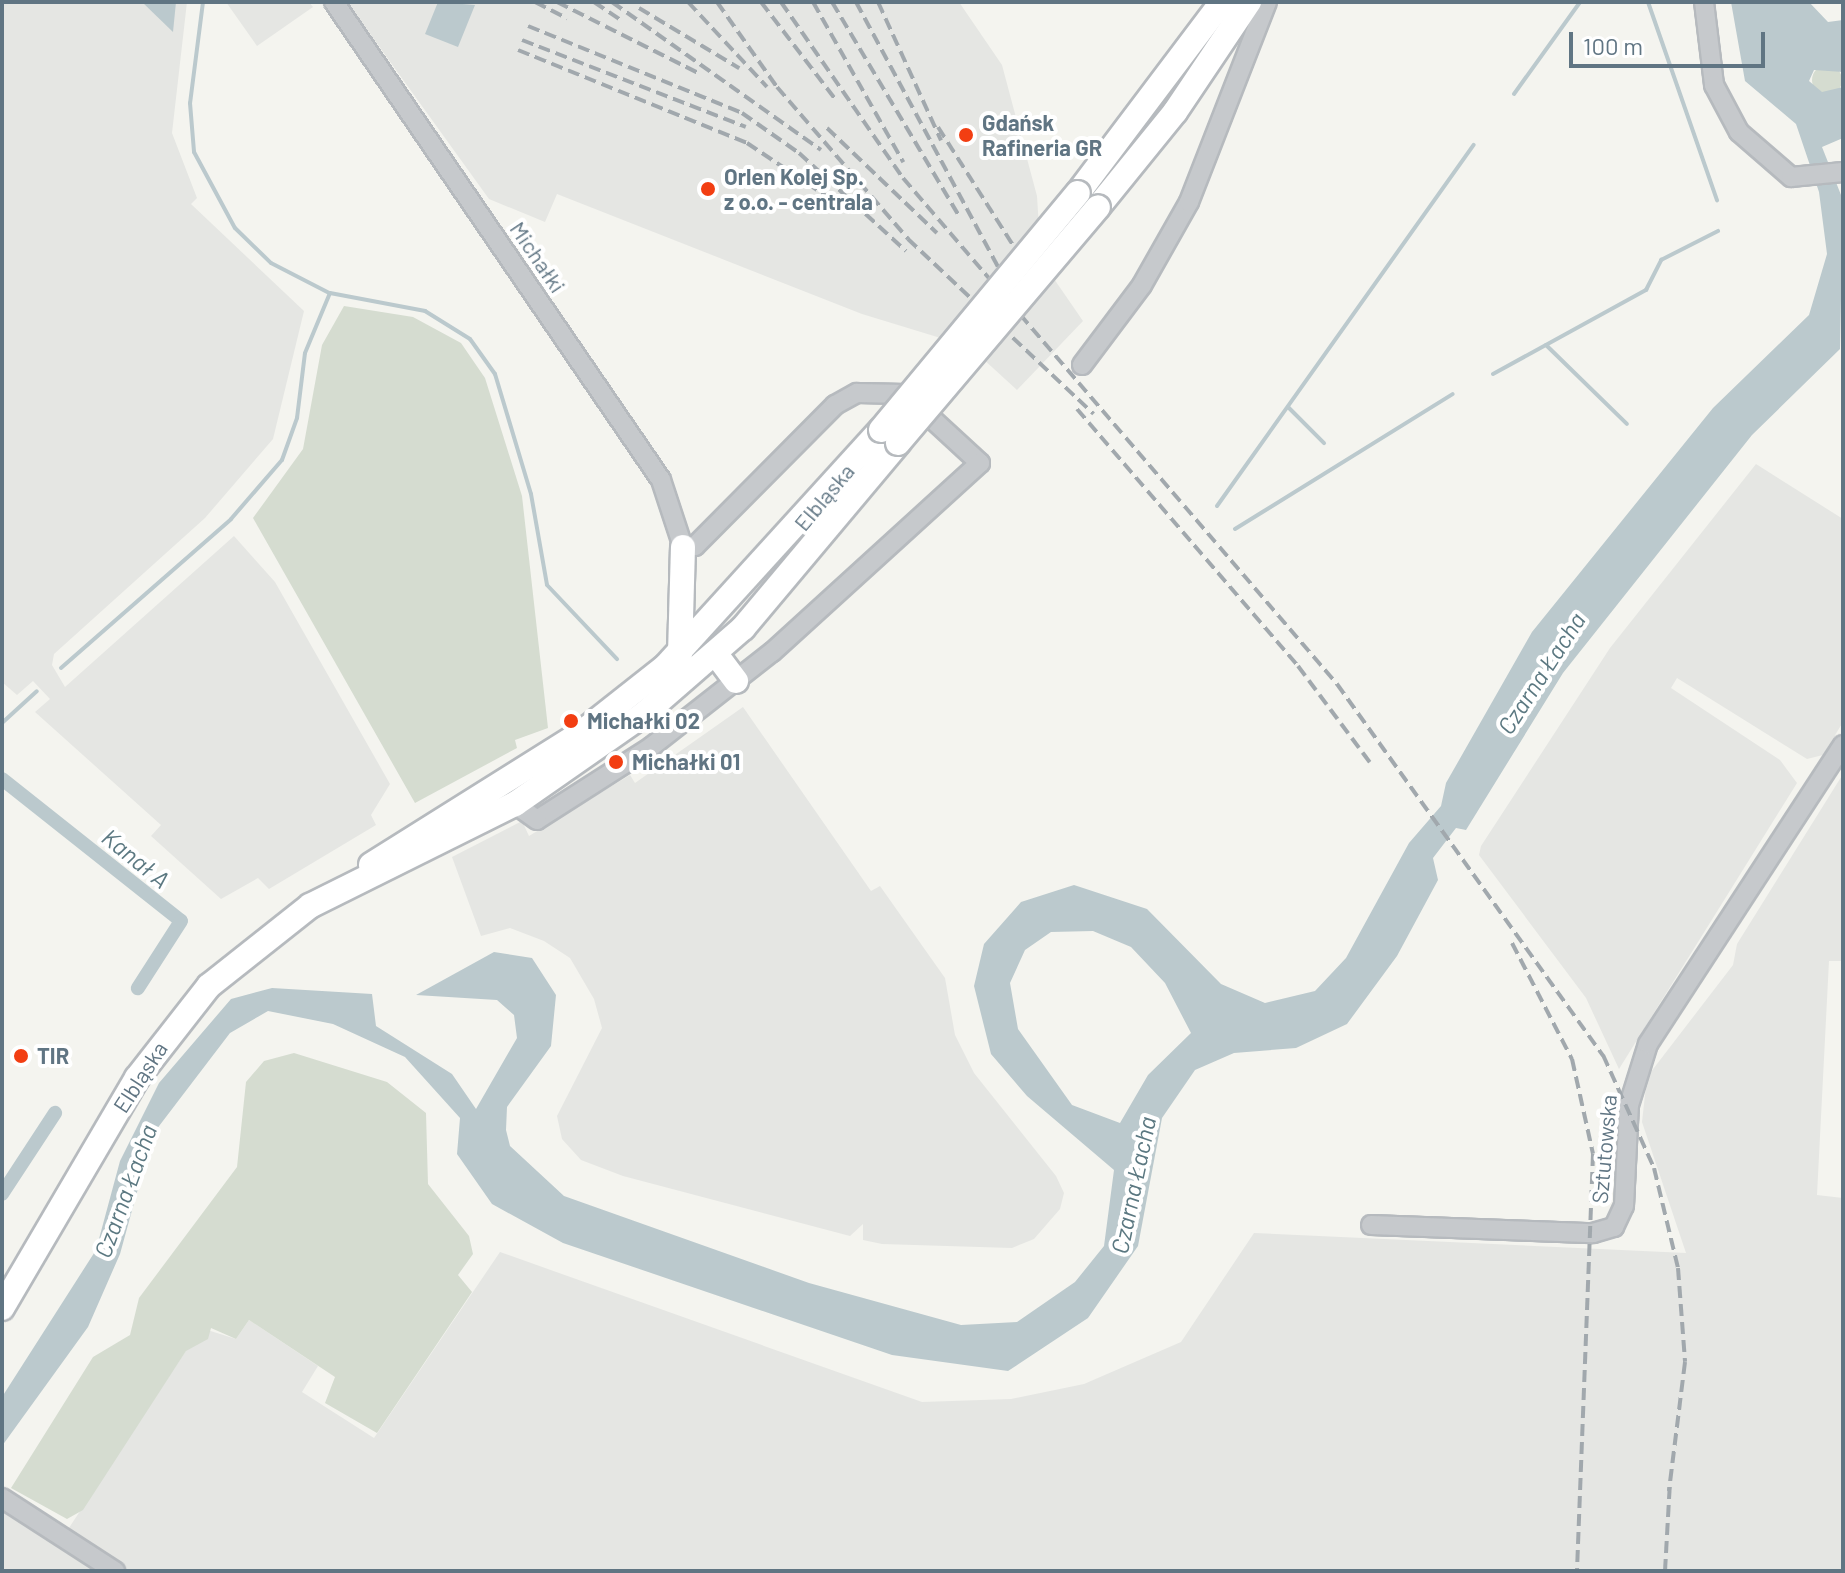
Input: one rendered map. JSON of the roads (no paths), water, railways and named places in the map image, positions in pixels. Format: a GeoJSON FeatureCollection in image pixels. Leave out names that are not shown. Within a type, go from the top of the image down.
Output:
{"type":"FeatureCollection","features":[{"type":"Feature","properties":{"kind":"main road","name":"Elbląska"},"geometry":{"type":"LineString","coordinates":[[1088,200],[1222,2]]}},
{"type":"Feature","properties":{"kind":"main road","name":"Elbląska"},"geometry":{"type":"LineString","coordinates":[[2,1308],[137,1078],[191,1004],[247,952],[420,828],[580,734],[680,654],[716,620],[889,436],[1088,200],[1175,112],[1249,2]]}},
{"type":"Feature","properties":{"kind":"main road","name":"Elbląska"},"geometry":{"type":"LineString","coordinates":[[333,893],[515,804],[644,714],[715,653],[811,552],[889,436]]}},
{"type":"Feature","properties":{"kind":"main road"},"geometry":{"type":"LineString","coordinates":[[680,654],[683,547]]}},
{"type":"Feature","properties":{"kind":"main road"},"geometry":{"type":"LineString","coordinates":[[681,604],[716,620]]}},
{"type":"Feature","properties":{"kind":"main road"},"geometry":{"type":"LineString","coordinates":[[715,653],[736,681]]}},
{"type":"Feature","properties":{"kind":"street","name":"Michałki"},"geometry":{"type":"LineString","coordinates":[[334,2],[661,480],[683,547]]}},
{"type":"Feature","properties":{"kind":"street"},"geometry":{"type":"LineString","coordinates":[[1082,365],[1142,285],[1189,202],[1267,2]]}},
{"type":"Feature","properties":{"kind":"street"},"geometry":{"type":"LineString","coordinates":[[1704,2],[1712,73],[1729,118],[1778,170],[1806,175],[1841,171]]}},
{"type":"Feature","properties":{"kind":"street"},"geometry":{"type":"LineString","coordinates":[[515,804],[537,820],[736,681],[980,463],[905,394],[857,393],[835,405],[695,546],[683,547]]}},
{"type":"Feature","properties":{"kind":"street","name":"Sztutowska"},"geometry":{"type":"LineString","coordinates":[[1371,1225],[1593,1233],[1614,1227],[1624,1206],[1629,1105],[1648,1044],[1843,745]]}},
{"type":"Feature","properties":{"kind":"street"},"geometry":{"type":"LineString","coordinates":[[2,1498],[115,1571]]}},
{"type":"Feature","properties":{"kind":"water"},"geometry":{"type":"Polygon","coordinates":[[[142,2],[176,2],[173,32],[142,2]]]}},
{"type":"Feature","properties":{"kind":"water"},"geometry":{"type":"Polygon","coordinates":[[[438,2],[475,5],[458,47],[425,34],[438,2]]]}},
{"type":"Feature","properties":{"kind":"water","name":"Czarna Łacha"},"geometry":{"type":"Polygon","coordinates":[[[1731,2],[1809,2],[1828,22],[1843,20],[1843,72],[1814,70],[1809,81],[1822,92],[1843,87],[1843,138],[1822,147],[1843,200],[1840,349],[1752,435],[1563,673],[1466,830],[1456,828],[1433,858],[1438,880],[1397,956],[1347,1024],[1296,1048],[1234,1053],[1195,1070],[1162,1118],[1138,1246],[1088,1318],[1008,1371],[892,1355],[563,1243],[492,1204],[457,1154],[460,1118],[405,1057],[333,1024],[268,1011],[230,1033],[153,1134],[120,1254],[88,1327],[2,1446],[2,1397],[96,1250],[120,1161],[159,1083],[231,999],[272,988],[372,994],[376,1026],[452,1074],[476,1109],[517,1038],[514,1015],[497,1000],[416,995],[494,952],[532,958],[556,995],[551,1046],[507,1107],[506,1130],[510,1146],[564,1196],[809,1283],[961,1325],[1017,1322],[1075,1282],[1104,1246],[1114,1170],[1027,1096],[991,1054],[974,986],[984,944],[1021,902],[1074,885],[1147,909],[1221,984],[1265,1003],[1315,991],[1346,958],[1409,843],[1441,806],[1446,783],[1532,632],[1713,408],[1809,315],[1827,254],[1819,192],[1796,124],[1745,81],[1731,2]],[[1093,931],[1051,932],[1025,950],[1010,983],[1018,1029],[1072,1105],[1120,1123],[1148,1075],[1191,1033],[1165,983],[1131,947],[1093,931]]]}},
{"type":"Feature","properties":{"kind":"waterway"},"geometry":{"type":"LineString","coordinates":[[203,2],[190,103],[194,152],[235,228],[271,263],[329,293]]}},
{"type":"Feature","properties":{"kind":"waterway"},"geometry":{"type":"LineString","coordinates":[[1514,94],[1580,2]]}},
{"type":"Feature","properties":{"kind":"waterway"},"geometry":{"type":"LineString","coordinates":[[1648,2],[1717,200]]}},
{"type":"Feature","properties":{"kind":"waterway"},"geometry":{"type":"LineString","coordinates":[[1217,506],[1474,145]]}},
{"type":"Feature","properties":{"kind":"waterway"},"geometry":{"type":"LineString","coordinates":[[1493,374],[1646,290],[1661,260],[1718,231]]}},
{"type":"Feature","properties":{"kind":"waterway"},"geometry":{"type":"LineString","coordinates":[[61,668],[231,519],[282,460],[297,418],[305,353],[330,293],[425,311],[470,339],[495,374],[531,494],[547,585],[617,659]]}},
{"type":"Feature","properties":{"kind":"waterway"},"geometry":{"type":"LineString","coordinates":[[1546,345],[1627,424]]}},
{"type":"Feature","properties":{"kind":"waterway"},"geometry":{"type":"LineString","coordinates":[[1235,529],[1453,394]]}},
{"type":"Feature","properties":{"kind":"waterway"},"geometry":{"type":"LineString","coordinates":[[1288,407],[1324,443]]}},
{"type":"Feature","properties":{"kind":"waterway"},"geometry":{"type":"LineString","coordinates":[[2,723],[37,691]]}},
{"type":"Feature","properties":{"kind":"waterway","name":"Kanał A"},"geometry":{"type":"LineString","coordinates":[[2,779],[181,921],[138,988]]}},
{"type":"Feature","properties":{"kind":"waterway","name":"Kanał A"},"geometry":{"type":"LineString","coordinates":[[2,1194],[55,1113]]}},
{"type":"Feature","properties":{"kind":"railway"},"geometry":{"type":"LineString","coordinates":[[535,2],[567,18]]}},
{"type":"Feature","properties":{"kind":"railway"},"geometry":{"type":"LineString","coordinates":[[557,2],[700,74]]}},
{"type":"Feature","properties":{"kind":"railway"},"geometry":{"type":"LineString","coordinates":[[594,2],[621,20]]}},
{"type":"Feature","properties":{"kind":"railway"},"geometry":{"type":"LineString","coordinates":[[612,2],[821,150]]}},
{"type":"Feature","properties":{"kind":"railway"},"geometry":{"type":"LineString","coordinates":[[688,2],[767,87]]}},
{"type":"Feature","properties":{"kind":"railway"},"geometry":{"type":"LineString","coordinates":[[717,2],[777,87],[908,239],[1094,414]]}},
{"type":"Feature","properties":{"kind":"railway"},"geometry":{"type":"LineString","coordinates":[[761,2],[836,100]]}},
{"type":"Feature","properties":{"kind":"railway"},"geometry":{"type":"LineString","coordinates":[[781,2],[903,178],[1337,684],[1603,1055],[1654,1168],[1678,1268],[1685,1362],[1669,1491]]}},
{"type":"Feature","properties":{"kind":"railway"},"geometry":{"type":"LineString","coordinates":[[813,2],[903,162]]}},
{"type":"Feature","properties":{"kind":"railway"},"geometry":{"type":"LineString","coordinates":[[832,2],[958,214]]}},
{"type":"Feature","properties":{"kind":"railway"},"geometry":{"type":"LineString","coordinates":[[856,2],[1011,291]]}},
{"type":"Feature","properties":{"kind":"railway"},"geometry":{"type":"LineString","coordinates":[[878,2],[941,140]]}},
{"type":"Feature","properties":{"kind":"railway"},"geometry":{"type":"LineString","coordinates":[[639,8],[739,68]]}},
{"type":"Feature","properties":{"kind":"railway"},"geometry":{"type":"LineString","coordinates":[[528,26],[742,113],[799,153],[906,251]]}},
{"type":"Feature","properties":{"kind":"railway"},"geometry":{"type":"LineString","coordinates":[[522,40],[746,127]]}},
{"type":"Feature","properties":{"kind":"railway"},"geometry":{"type":"LineString","coordinates":[[518,50],[747,143],[850,212]]}},
{"type":"Feature","properties":{"kind":"railway"},"geometry":{"type":"LineString","coordinates":[[938,127],[1016,250]]}},
{"type":"Feature","properties":{"kind":"railway"},"geometry":{"type":"LineString","coordinates":[[827,128],[937,233]]}},
{"type":"Feature","properties":{"kind":"railway"},"geometry":{"type":"LineString","coordinates":[[1077,409],[1298,666],[1371,764]]}},
{"type":"Feature","properties":{"kind":"railway"},"geometry":{"type":"LineString","coordinates":[[1512,943],[1572,1059],[1593,1154],[1577,1571]]}},
{"type":"Feature","properties":{"kind":"railway"},"geometry":{"type":"LineString","coordinates":[[1665,1571],[1670,1481]]}},
{"type":"Feature","properties":{"kind":"place","name":"Gdańsk Rafineria GR"},"geometry":{"type":"Point","coordinates":[966,135]}},
{"type":"Feature","properties":{"kind":"place","name":"Orlen Kolej Sp. z o.o. - centrala"},"geometry":{"type":"Point","coordinates":[708,189]}},
{"type":"Feature","properties":{"kind":"place","name":"Michałki 02"},"geometry":{"type":"Point","coordinates":[571,721]}},
{"type":"Feature","properties":{"kind":"place","name":"Michałki 01"},"geometry":{"type":"Point","coordinates":[616,762]}},
{"type":"Feature","properties":{"kind":"place","name":"TIR"},"geometry":{"type":"Point","coordinates":[21,1056]}}]}
